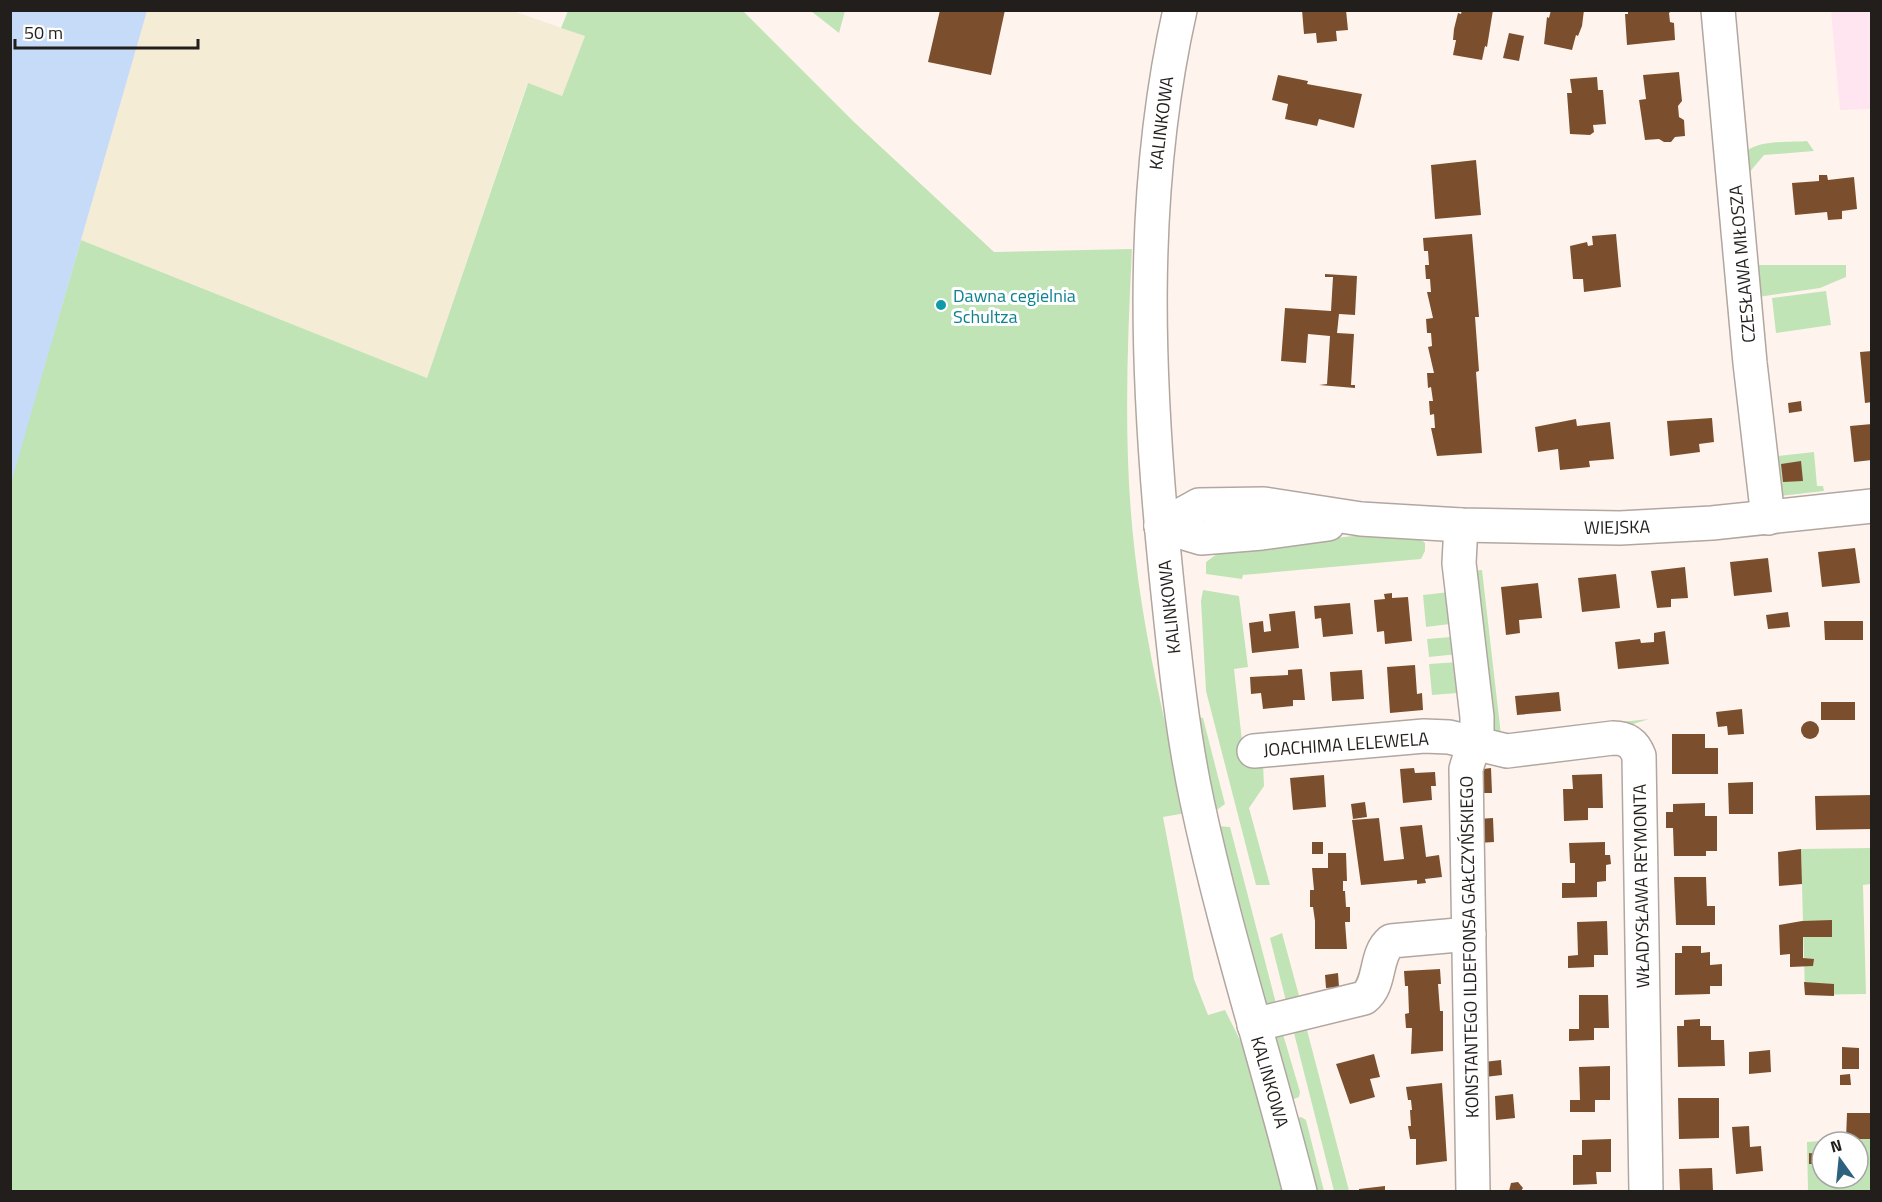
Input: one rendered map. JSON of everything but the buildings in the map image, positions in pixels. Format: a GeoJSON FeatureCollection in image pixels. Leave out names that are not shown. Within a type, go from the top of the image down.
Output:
{"type":"FeatureCollection","features":[{"type":"Feature","properties":{"kind":"street","name":"KALINKOWA"},"geometry":{"type":"LineString","coordinates":[[1180,10],[1157,136],[1151,205],[1152,386],[1161,526],[1182,724],[1198,804],[1254,1025],[1300,1191]]}},
{"type":"Feature","properties":{"kind":"street","name":"CZESŁAWA MIŁOSZA"},"geometry":{"type":"LineString","coordinates":[[1718,10],[1750,363],[1768,518]]}},
{"type":"Feature","properties":{"kind":"street","name":"WIEJSKA"},"geometry":{"type":"LineString","coordinates":[[1161,526],[1201,538],[1262,534],[1361,519],[1461,525],[1633,528],[1768,518],[1872,506]]}},
{"type":"Feature","properties":{"kind":"street","name":"KONSTANTEGO ILDEFONSA GAŁCZYŃSKIEGO"},"geometry":{"type":"LineString","coordinates":[[1461,525],[1459,563],[1477,717],[1466,769],[1473,1191]]}},
{"type":"Feature","properties":{"kind":"street","name":"JOACHIMA LELEWELA"},"geometry":{"type":"LineString","coordinates":[[1254,751],[1424,736],[1449,737],[1473,744]]}},
{"type":"Feature","properties":{"kind":"street","name":"WŁADYSŁAWA REYMONTA"},"geometry":{"type":"LineString","coordinates":[[1473,744],[1507,751],[1621,738],[1631,742],[1639,756],[1646,1191]]}},
{"type":"Feature","properties":{"kind":"street"},"geometry":{"type":"LineString","coordinates":[[1254,1025],[1364,998],[1372,989],[1384,949],[1391,942],[1470,934]]}},
{"type":"Feature","properties":{"kind":"shaded area"},"geometry":{"type":"Polygon","coordinates":[[[147,11],[513,11],[585,36],[562,96],[527,84],[427,378],[81,240],[147,11]]]}},
{"type":"Feature","properties":{"kind":"shaded area"},"geometry":{"type":"Polygon","coordinates":[[[1831,11],[1871,11],[1871,109],[1840,110],[1831,11]]]}},
{"type":"Feature","properties":{"kind":"green space"},"geometry":{"type":"Polygon","coordinates":[[[568,11],[743,11],[854,122],[994,252],[1132,249],[1127,402],[1131,516],[1139,587],[1150,652],[1186,813],[1163,817],[1194,979],[1208,1015],[1225,1010],[1248,1056],[1282,1191],[11,1191],[10,483],[81,240],[427,378],[528,83],[562,96],[585,36],[561,28],[568,11]]]}},
{"type":"Feature","properties":{"kind":"green space"},"geometry":{"type":"Polygon","coordinates":[[[811,11],[845,11],[839,33],[811,11]]]}},
{"type":"Feature","properties":{"kind":"green space"},"geometry":{"type":"Polygon","coordinates":[[[1807,141],[1814,151],[1764,155],[1748,174],[1755,265],[1846,265],[1846,277],[1820,288],[1758,297],[1777,456],[1814,452],[1817,486],[1823,486],[1824,491],[1780,496],[1773,482],[1752,288],[1747,286],[1746,274],[1750,269],[1740,163],[1743,155],[1749,149],[1757,146],[1767,143],[1807,141]]]}},
{"type":"Feature","properties":{"kind":"green space"},"geometry":{"type":"Polygon","coordinates":[[[1826,291],[1831,325],[1776,333],[1772,298],[1826,291]]]}},
{"type":"Feature","properties":{"kind":"green space"},"geometry":{"type":"Polygon","coordinates":[[[1362,535],[1419,538],[1425,543],[1425,551],[1421,559],[1243,575],[1242,579],[1206,574],[1206,562],[1221,551],[1362,535]]]}},
{"type":"Feature","properties":{"kind":"green space"},"geometry":{"type":"Polygon","coordinates":[[[1482,570],[1501,735],[1649,719],[1627,726],[1494,739],[1471,571],[1482,570]]]}},
{"type":"Feature","properties":{"kind":"green space"},"geometry":{"type":"Polygon","coordinates":[[[1203,590],[1239,596],[1248,667],[1234,669],[1242,741],[1263,763],[1264,786],[1249,808],[1270,885],[1256,885],[1206,691],[1201,601],[1203,590]]]}},
{"type":"Feature","properties":{"kind":"green space"},"geometry":{"type":"Polygon","coordinates":[[[1450,592],[1450,624],[1426,627],[1423,595],[1450,592]]]}},
{"type":"Feature","properties":{"kind":"green space"},"geometry":{"type":"Polygon","coordinates":[[[1451,637],[1458,654],[1429,657],[1427,639],[1451,637]]]}},
{"type":"Feature","properties":{"kind":"green space"},"geometry":{"type":"Polygon","coordinates":[[[1459,662],[1458,693],[1432,695],[1429,664],[1459,662]]]}},
{"type":"Feature","properties":{"kind":"green space"},"geometry":{"type":"Polygon","coordinates":[[[1199,717],[1203,718],[1225,804],[1214,812],[1204,771],[1199,717]]]}},
{"type":"Feature","properties":{"kind":"green space"},"geometry":{"type":"Polygon","coordinates":[[[1217,826],[1230,827],[1278,1011],[1267,1012],[1217,826]]]}},
{"type":"Feature","properties":{"kind":"green space"},"geometry":{"type":"Polygon","coordinates":[[[1871,848],[1871,884],[1863,885],[1866,994],[1805,995],[1801,849],[1871,848]]]}},
{"type":"Feature","properties":{"kind":"green space"},"geometry":{"type":"Polygon","coordinates":[[[1282,933],[1301,1003],[1288,1009],[1270,938],[1282,933]]]}},
{"type":"Feature","properties":{"kind":"green space"},"geometry":{"type":"Polygon","coordinates":[[[1280,1024],[1300,1092],[1299,1097],[1289,1101],[1271,1026],[1280,1024]]]}},
{"type":"Feature","properties":{"kind":"green space"},"geometry":{"type":"Polygon","coordinates":[[[1307,1030],[1349,1191],[1334,1191],[1294,1033],[1307,1030]]]}},
{"type":"Feature","properties":{"kind":"green space"},"geometry":{"type":"Polygon","coordinates":[[[1301,1117],[1306,1120],[1324,1191],[1314,1191],[1295,1119],[1301,1117]]]}},
{"type":"Feature","properties":{"kind":"green space"},"geometry":{"type":"Polygon","coordinates":[[[1871,1139],[1871,1191],[1808,1191],[1807,1142],[1810,1142],[1810,1190],[1870,1190],[1871,1139]]]}},
{"type":"Feature","properties":{"kind":"water"},"geometry":{"type":"Polygon","coordinates":[[[10,11],[147,11],[11,483],[10,11]]]}},
{"type":"Feature","properties":{"kind":"place","name":"Dawna cegielnia Schultza"},"geometry":{"type":"Point","coordinates":[941,305]}}]}
